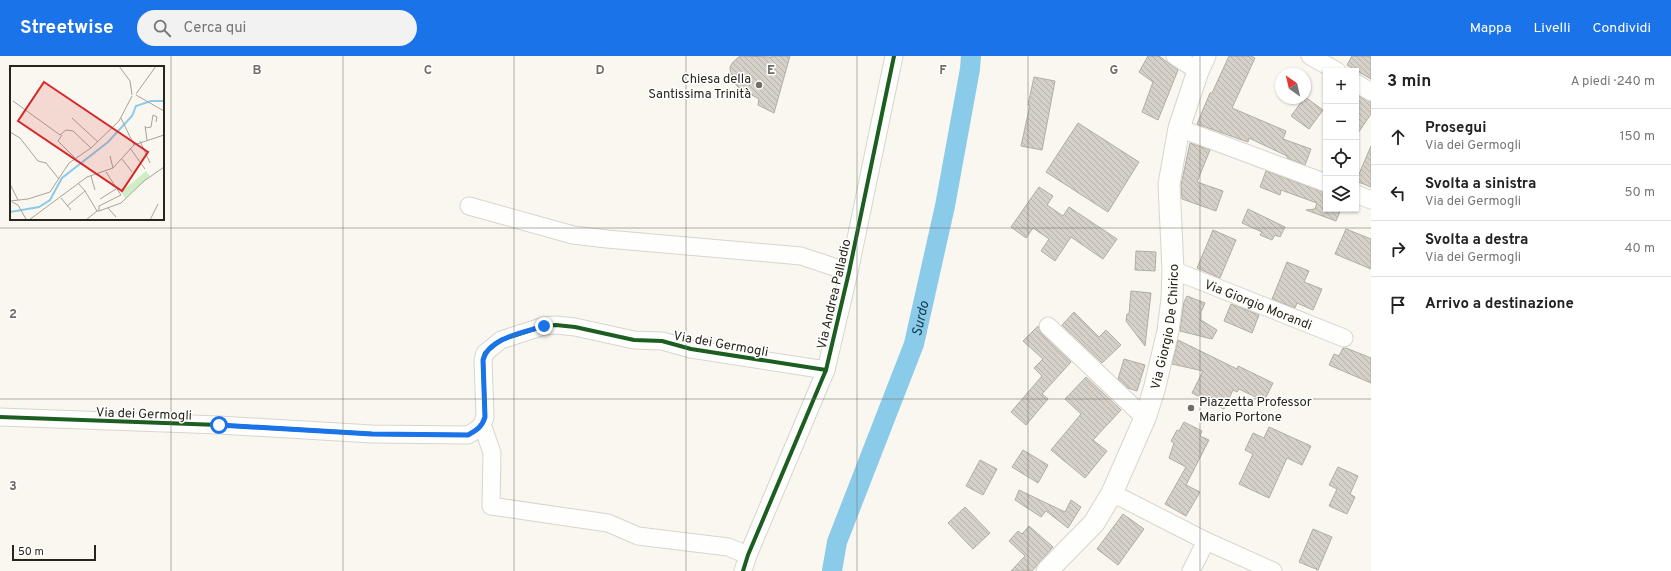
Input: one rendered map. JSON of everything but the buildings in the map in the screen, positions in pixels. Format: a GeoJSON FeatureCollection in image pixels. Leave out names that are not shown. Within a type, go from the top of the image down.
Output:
{"type":"FeatureCollection","features":[{"type":"Feature","properties":{"kind":"main road","name":"Via Giorgio De Chirico"},"geometry":{"type":"LineString","coordinates":[[1047,571],[1094,523],[1112,494],[1145,418],[1154,390],[1168,331],[1173,270],[1169,184],[1179,128],[1202,64]]}},
{"type":"Feature","properties":{"kind":"street","name":"Via Andrea Palladio"},"geometry":{"type":"LineString","coordinates":[[743,571],[748,555],[826,370],[849,272],[894,56]]}},
{"type":"Feature","properties":{"kind":"street"},"geometry":{"type":"LineString","coordinates":[[1175,56],[1202,64]]}},
{"type":"Feature","properties":{"kind":"street"},"geometry":{"type":"LineString","coordinates":[[1310,56],[1332,68]]}},
{"type":"Feature","properties":{"kind":"street"},"geometry":{"type":"LineString","coordinates":[[1359,85],[1371,92]]}},
{"type":"Feature","properties":{"kind":"street"},"geometry":{"type":"LineString","coordinates":[[1179,128],[1323,182]]}},
{"type":"Feature","properties":{"kind":"street"},"geometry":{"type":"LineString","coordinates":[[1359,195],[1371,200]]}},
{"type":"Feature","properties":{"kind":"street"},"geometry":{"type":"LineString","coordinates":[[469,206],[573,235],[801,256],[849,272]]}},
{"type":"Feature","properties":{"kind":"street","name":"Via Giorgio Morandi"},"geometry":{"type":"LineString","coordinates":[[1173,270],[1344,338]]}},
{"type":"Feature","properties":{"kind":"street","name":"Via dei Germogli"},"geometry":{"type":"LineString","coordinates":[[0,417],[219,425],[372,434],[468,435],[478,430],[485,417],[483,367],[485,353],[501,340],[544,326],[556,325],[575,327],[634,340],[662,341],[691,350],[826,370]]}},
{"type":"Feature","properties":{"kind":"street"},"geometry":{"type":"LineString","coordinates":[[1048,326],[1145,418]]}},
{"type":"Feature","properties":{"kind":"street"},"geometry":{"type":"LineString","coordinates":[[482,424],[492,453],[491,506],[608,523],[638,536],[728,547],[748,555]]}},
{"type":"Feature","properties":{"kind":"street"},"geometry":{"type":"LineString","coordinates":[[1112,494],[1206,541],[1273,571]]}},
{"type":"Feature","properties":{"kind":"street"},"geometry":{"type":"LineString","coordinates":[[1191,571],[1206,541]]}},
{"type":"Feature","properties":{"kind":"waterway","name":"Surdo"},"geometry":{"type":"LineString","coordinates":[[832,571],[837,542],[914,344],[945,206],[970,69],[971,56]]}},
{"type":"Feature","properties":{"kind":"cycle path"},"geometry":{"type":"LineString","coordinates":[[743,571],[748,555],[826,370],[849,272],[894,56]]}},
{"type":"Feature","properties":{"kind":"cycle path"},"geometry":{"type":"LineString","coordinates":[[0,417],[219,425],[372,434],[468,435],[479,428],[485,417],[483,360],[485,353],[501,340],[544,326],[556,325],[575,327],[634,340],[662,341],[691,349],[826,370]]}},
{"type":"Feature","properties":{"kind":"place","name":"Chiesa della Santissima Trinità"},"geometry":{"type":"Point","coordinates":[759,85]}},
{"type":"Feature","properties":{"kind":"place","name":"Piazzetta Professor Mario Portone"},"geometry":{"type":"Point","coordinates":[1191,408]}},
{"type":"Feature","properties":{"kind":"route"},"geometry":{"type":"LineString","coordinates":[[219,425],[372,434],[468,435],[478,430],[485,417],[483,394],[483,360],[485,353],[501,340],[544,326]]}}]}
